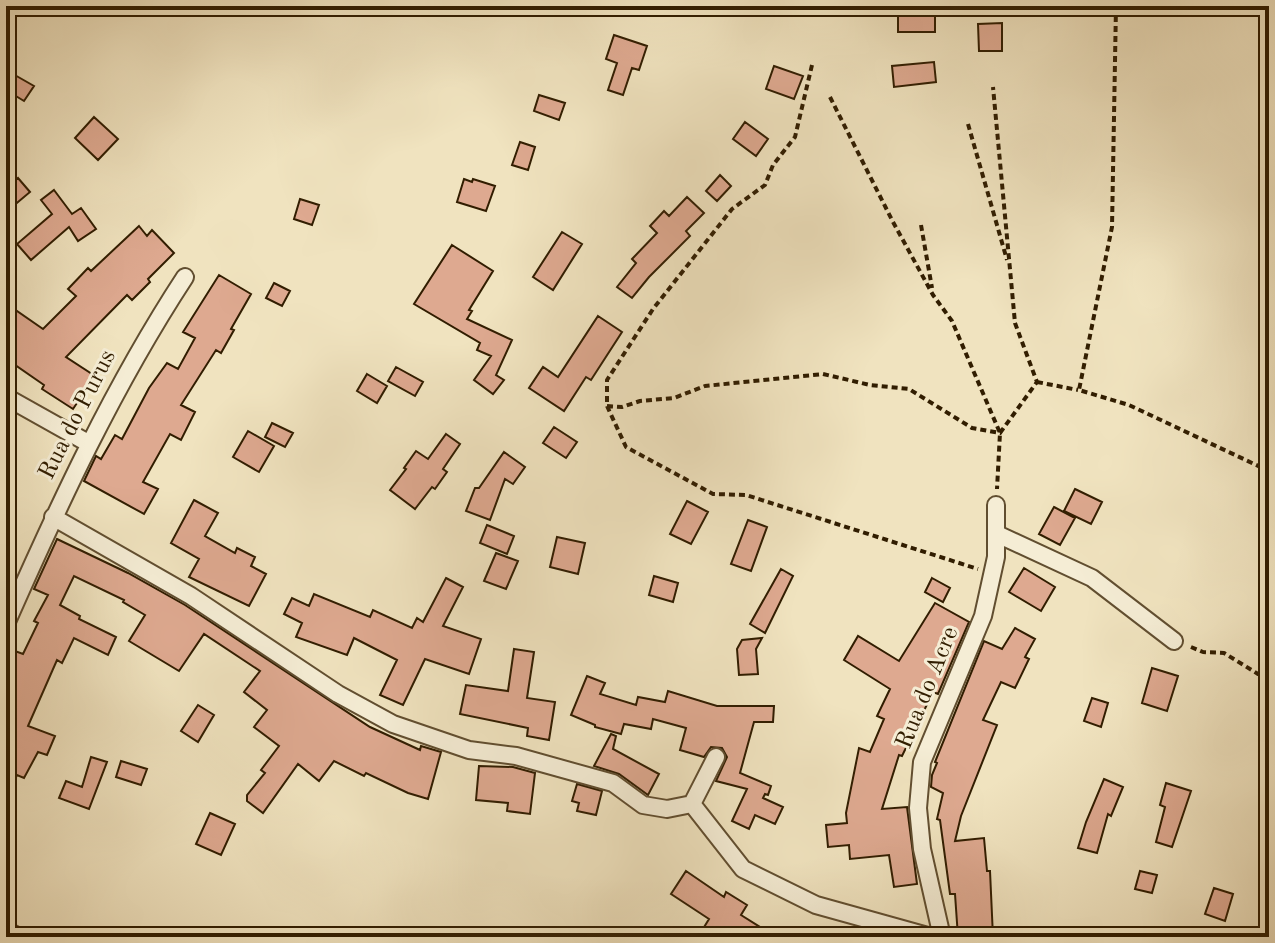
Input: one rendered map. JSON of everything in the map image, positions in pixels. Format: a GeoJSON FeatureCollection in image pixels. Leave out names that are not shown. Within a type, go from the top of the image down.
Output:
{"type":"FeatureCollection","features":[{"type":"Feature","properties":{"kind":"street","name":"Rua do Purus"},"geometry":{"type":"LineString","coordinates":[[6,624],[88,443],[146,338],[185,277]]}},
{"type":"Feature","properties":{"kind":"street"},"geometry":{"type":"LineString","coordinates":[[6,397],[88,443]]}},
{"type":"Feature","properties":{"kind":"street","name":"Rua do Acre"},"geometry":{"type":"LineString","coordinates":[[942,937],[922,849],[918,808],[922,762],[977,634],[993,575],[996,505]]}},
{"type":"Feature","properties":{"kind":"street"},"geometry":{"type":"LineString","coordinates":[[53,517],[191,596],[338,694],[393,724],[469,750],[516,756],[613,783],[643,805],[667,809],[692,804]]}},
{"type":"Feature","properties":{"kind":"street"},"geometry":{"type":"LineString","coordinates":[[997,534],[1092,578],[1174,641]]}},
{"type":"Feature","properties":{"kind":"street"},"geometry":{"type":"LineString","coordinates":[[692,804],[716,757]]}},
{"type":"Feature","properties":{"kind":"street"},"geometry":{"type":"LineString","coordinates":[[692,804],[743,869],[816,905],[931,937]]}},
{"type":"Feature","properties":{"kind":"street"},"geometry":{"type":"LineString","coordinates":[[6,930],[19,937]]}},
{"type":"Feature","properties":{"kind":"path"},"geometry":{"type":"LineString","coordinates":[[1079,390],[1112,227],[1116,6]]}},
{"type":"Feature","properties":{"kind":"path"},"geometry":{"type":"LineString","coordinates":[[812,65],[795,137],[773,165],[765,185],[732,209],[653,309],[607,380],[607,406],[626,447],[713,494],[746,495],[993,575]]}},
{"type":"Feature","properties":{"kind":"path"},"geometry":{"type":"LineString","coordinates":[[993,87],[1015,323],[1037,382]]}},
{"type":"Feature","properties":{"kind":"path"},"geometry":{"type":"LineString","coordinates":[[830,97],[933,295],[952,321],[1000,433],[996,505]]}},
{"type":"Feature","properties":{"kind":"path"},"geometry":{"type":"LineString","coordinates":[[968,124],[1010,272]]}},
{"type":"Feature","properties":{"kind":"path"},"geometry":{"type":"LineString","coordinates":[[921,225],[933,295]]}},
{"type":"Feature","properties":{"kind":"path"},"geometry":{"type":"LineString","coordinates":[[607,406],[622,407],[640,401],[674,398],[705,386],[823,374],[870,385],[909,389],[972,428],[1000,433]]}},
{"type":"Feature","properties":{"kind":"path"},"geometry":{"type":"LineString","coordinates":[[1037,382],[1079,390],[1129,405],[1269,471]]}},
{"type":"Feature","properties":{"kind":"path"},"geometry":{"type":"LineString","coordinates":[[1000,433],[1037,382]]}},
{"type":"Feature","properties":{"kind":"path"},"geometry":{"type":"LineString","coordinates":[[1174,641],[1203,652],[1224,653],[1258,674],[1269,671]]}},
{"type":"Feature","properties":{"kind":"building"},"geometry":{"type":"Polygon","coordinates":[[[898,12],[935,12],[935,32],[898,32],[898,12]]]}},
{"type":"Feature","properties":{"kind":"building"},"geometry":{"type":"Polygon","coordinates":[[[1002,23],[1002,51],[979,51],[978,24],[1002,23]]]}},
{"type":"Feature","properties":{"kind":"building"},"geometry":{"type":"Polygon","coordinates":[[[614,35],[647,46],[639,70],[632,68],[623,95],[608,90],[617,63],[606,59],[614,35]]]}},
{"type":"Feature","properties":{"kind":"building"},"geometry":{"type":"Polygon","coordinates":[[[934,62],[936,82],[894,87],[892,66],[934,62]]]}},
{"type":"Feature","properties":{"kind":"building"},"geometry":{"type":"Polygon","coordinates":[[[774,66],[803,76],[794,99],[766,89],[774,66]]]}},
{"type":"Feature","properties":{"kind":"building"},"geometry":{"type":"Polygon","coordinates":[[[6,70],[34,86],[24,101],[6,90],[6,70]]]}},
{"type":"Feature","properties":{"kind":"building"},"geometry":{"type":"Polygon","coordinates":[[[539,95],[565,103],[559,120],[534,111],[539,95]]]}},
{"type":"Feature","properties":{"kind":"building"},"geometry":{"type":"Polygon","coordinates":[[[94,117],[118,139],[98,160],[75,138],[94,117]]]}},
{"type":"Feature","properties":{"kind":"building"},"geometry":{"type":"Polygon","coordinates":[[[745,122],[768,139],[756,156],[733,139],[745,122]]]}},
{"type":"Feature","properties":{"kind":"building"},"geometry":{"type":"Polygon","coordinates":[[[520,142],[535,147],[528,170],[512,165],[520,142]]]}},
{"type":"Feature","properties":{"kind":"building"},"geometry":{"type":"Polygon","coordinates":[[[720,175],[731,186],[717,201],[706,191],[720,175]]]}},
{"type":"Feature","properties":{"kind":"building"},"geometry":{"type":"Polygon","coordinates":[[[18,178],[30,192],[6,212],[6,188],[18,178]]]}},
{"type":"Feature","properties":{"kind":"building"},"geometry":{"type":"Polygon","coordinates":[[[464,179],[495,186],[486,211],[457,202],[464,179]]]}},
{"type":"Feature","properties":{"kind":"building"},"geometry":{"type":"Polygon","coordinates":[[[54,190],[72,214],[81,208],[96,229],[78,241],[69,227],[31,260],[17,244],[52,214],[41,200],[54,190]]]}},
{"type":"Feature","properties":{"kind":"building"},"geometry":{"type":"Polygon","coordinates":[[[687,197],[704,213],[686,231],[690,236],[632,298],[617,287],[636,263],[632,259],[657,233],[650,226],[664,211],[669,216],[687,197]]]}},
{"type":"Feature","properties":{"kind":"building"},"geometry":{"type":"Polygon","coordinates":[[[300,199],[319,205],[312,225],[294,219],[300,199]]]}},
{"type":"Feature","properties":{"kind":"building"},"geometry":{"type":"Polygon","coordinates":[[[139,226],[147,236],[152,230],[174,253],[132,300],[127,295],[66,357],[95,376],[73,409],[42,389],[44,385],[15,365],[6,378],[6,321],[14,309],[43,329],[76,296],[68,289],[88,268],[91,271],[139,226]]]}},
{"type":"Feature","properties":{"kind":"building"},"geometry":{"type":"Polygon","coordinates":[[[562,232],[582,244],[553,290],[533,277],[562,232]]]}},
{"type":"Feature","properties":{"kind":"building"},"geometry":{"type":"Polygon","coordinates":[[[452,245],[493,271],[469,310],[472,311],[467,319],[512,340],[496,375],[504,380],[493,394],[474,380],[491,356],[477,350],[480,343],[414,304],[452,245]]]}},
{"type":"Feature","properties":{"kind":"building"},"geometry":{"type":"Polygon","coordinates":[[[219,275],[251,294],[221,353],[216,350],[181,405],[195,412],[181,440],[170,434],[143,482],[158,489],[144,514],[84,481],[96,456],[101,459],[115,435],[122,439],[149,388],[167,363],[178,369],[195,338],[183,332],[219,275]]]}},
{"type":"Feature","properties":{"kind":"building"},"geometry":{"type":"Polygon","coordinates":[[[274,283],[290,291],[282,306],[266,298],[274,283]]]}},
{"type":"Feature","properties":{"kind":"building"},"geometry":{"type":"Polygon","coordinates":[[[598,316],[622,332],[591,380],[586,377],[564,411],[529,388],[543,367],[558,377],[598,316]]]}},
{"type":"Feature","properties":{"kind":"building"},"geometry":{"type":"Polygon","coordinates":[[[396,367],[423,382],[415,396],[388,381],[396,367]]]}},
{"type":"Feature","properties":{"kind":"building"},"geometry":{"type":"Polygon","coordinates":[[[367,374],[387,386],[377,403],[357,391],[367,374]]]}},
{"type":"Feature","properties":{"kind":"building"},"geometry":{"type":"Polygon","coordinates":[[[272,423],[293,433],[285,447],[265,437],[272,423]]]}},
{"type":"Feature","properties":{"kind":"building"},"geometry":{"type":"Polygon","coordinates":[[[554,427],[577,442],[566,458],[543,443],[554,427]]]}},
{"type":"Feature","properties":{"kind":"building"},"geometry":{"type":"Polygon","coordinates":[[[248,431],[274,446],[259,472],[233,457],[248,431]]]}},
{"type":"Feature","properties":{"kind":"building"},"geometry":{"type":"Polygon","coordinates":[[[446,434],[460,444],[443,469],[447,472],[415,509],[390,490],[416,451],[428,459],[446,434]]]}},
{"type":"Feature","properties":{"kind":"building"},"geometry":{"type":"Polygon","coordinates":[[[504,452],[525,467],[513,484],[505,479],[490,520],[466,511],[475,488],[479,488],[504,452]]]}},
{"type":"Feature","properties":{"kind":"building"},"geometry":{"type":"Polygon","coordinates":[[[1075,489],[1102,502],[1091,524],[1064,511],[1075,489]]]}},
{"type":"Feature","properties":{"kind":"building"},"geometry":{"type":"Polygon","coordinates":[[[194,500],[218,513],[205,536],[235,553],[237,548],[255,557],[251,566],[266,574],[249,606],[189,577],[199,559],[171,543],[194,500]]]}},
{"type":"Feature","properties":{"kind":"building"},"geometry":{"type":"Polygon","coordinates":[[[687,501],[708,512],[691,544],[670,534],[687,501]]]}},
{"type":"Feature","properties":{"kind":"building"},"geometry":{"type":"Polygon","coordinates":[[[1054,507],[1075,518],[1060,545],[1039,534],[1054,507]]]}},
{"type":"Feature","properties":{"kind":"building"},"geometry":{"type":"Polygon","coordinates":[[[748,520],[767,527],[751,571],[731,564],[748,520]]]}},
{"type":"Feature","properties":{"kind":"building"},"geometry":{"type":"Polygon","coordinates":[[[487,525],[514,536],[507,554],[480,543],[487,525]]]}},
{"type":"Feature","properties":{"kind":"building"},"geometry":{"type":"Polygon","coordinates":[[[557,537],[585,543],[578,574],[550,567],[557,537]]]}},
{"type":"Feature","properties":{"kind":"building"},"geometry":{"type":"Polygon","coordinates":[[[57,539],[185,605],[370,727],[420,750],[421,746],[441,752],[428,799],[366,773],[364,776],[334,761],[319,781],[298,764],[263,813],[247,801],[247,795],[265,773],[261,770],[279,746],[254,727],[267,710],[244,692],[260,671],[204,634],[179,671],[129,641],[145,615],[124,600],[74,576],[60,605],[80,616],[79,619],[116,637],[108,655],[74,638],[62,663],[57,660],[28,726],[55,736],[47,755],[38,752],[24,778],[17,775],[6,799],[6,723],[11,710],[6,707],[6,673],[15,651],[23,654],[38,623],[34,621],[48,595],[34,589],[57,539]]]}},
{"type":"Feature","properties":{"kind":"building"},"geometry":{"type":"Polygon","coordinates":[[[496,553],[518,561],[506,589],[484,581],[496,553]]]}},
{"type":"Feature","properties":{"kind":"building"},"geometry":{"type":"Polygon","coordinates":[[[1024,568],[1055,587],[1041,611],[1009,592],[1024,568]]]}},
{"type":"Feature","properties":{"kind":"building"},"geometry":{"type":"Polygon","coordinates":[[[781,569],[793,576],[765,633],[750,624],[781,569]]]}},
{"type":"Feature","properties":{"kind":"building"},"geometry":{"type":"Polygon","coordinates":[[[654,576],[678,583],[673,602],[649,595],[654,576]]]}},
{"type":"Feature","properties":{"kind":"building"},"geometry":{"type":"Polygon","coordinates":[[[446,578],[463,587],[443,626],[481,639],[469,674],[425,659],[403,705],[380,695],[397,660],[354,638],[347,655],[296,637],[302,623],[284,614],[292,598],[309,606],[314,594],[370,617],[373,610],[412,628],[417,618],[423,622],[446,578]]]}},
{"type":"Feature","properties":{"kind":"building"},"geometry":{"type":"Polygon","coordinates":[[[932,578],[950,588],[943,602],[925,592],[932,578]]]}},
{"type":"Feature","properties":{"kind":"building"},"geometry":{"type":"Polygon","coordinates":[[[935,603],[969,622],[938,694],[933,692],[902,756],[899,755],[882,809],[907,807],[917,884],[894,887],[889,855],[850,859],[849,845],[828,847],[826,825],[847,823],[846,813],[859,748],[870,752],[884,719],[877,716],[890,689],[844,660],[858,636],[899,661],[935,603]]]}},
{"type":"Feature","properties":{"kind":"building"},"geometry":{"type":"Polygon","coordinates":[[[1015,628],[1035,639],[1025,657],[1029,659],[1015,688],[1001,682],[983,720],[997,725],[961,816],[955,841],[984,838],[987,871],[990,871],[993,937],[958,937],[955,894],[950,894],[940,820],[937,819],[943,793],[931,787],[932,775],[984,641],[1002,649],[1015,628]]]}},
{"type":"Feature","properties":{"kind":"building"},"geometry":{"type":"Polygon","coordinates":[[[762,638],[756,649],[758,674],[739,675],[737,649],[742,640],[762,638]]]}},
{"type":"Feature","properties":{"kind":"building"},"geometry":{"type":"Polygon","coordinates":[[[514,649],[534,652],[527,698],[555,702],[549,740],[527,736],[528,728],[460,714],[466,685],[508,691],[514,649]]]}},
{"type":"Feature","properties":{"kind":"building"},"geometry":{"type":"Polygon","coordinates":[[[1152,668],[1178,676],[1167,711],[1142,703],[1152,668]]]}},
{"type":"Feature","properties":{"kind":"building"},"geometry":{"type":"Polygon","coordinates":[[[587,676],[605,683],[600,694],[636,705],[638,697],[665,702],[668,691],[717,706],[774,706],[773,722],[754,722],[740,773],[771,786],[768,795],[765,794],[763,798],[783,807],[775,824],[755,815],[749,829],[732,821],[747,789],[716,781],[727,757],[722,748],[711,747],[704,757],[680,750],[686,728],[653,719],[651,729],[624,724],[621,734],[595,727],[571,715],[587,676]]]}},
{"type":"Feature","properties":{"kind":"building"},"geometry":{"type":"Polygon","coordinates":[[[1092,698],[1108,703],[1101,727],[1084,721],[1092,698]]]}},
{"type":"Feature","properties":{"kind":"building"},"geometry":{"type":"Polygon","coordinates":[[[198,705],[214,715],[198,742],[181,731],[198,705]]]}},
{"type":"Feature","properties":{"kind":"building"},"geometry":{"type":"Polygon","coordinates":[[[611,734],[616,736],[613,749],[659,774],[648,795],[619,774],[594,766],[611,734]]]}},
{"type":"Feature","properties":{"kind":"building"},"geometry":{"type":"Polygon","coordinates":[[[91,757],[107,762],[89,809],[59,798],[66,781],[82,787],[91,757]]]}},
{"type":"Feature","properties":{"kind":"building"},"geometry":{"type":"Polygon","coordinates":[[[121,761],[147,769],[141,785],[116,777],[121,761]]]}},
{"type":"Feature","properties":{"kind":"building"},"geometry":{"type":"Polygon","coordinates":[[[479,766],[513,767],[535,773],[530,814],[507,811],[508,803],[476,800],[479,766]]]}},
{"type":"Feature","properties":{"kind":"building"},"geometry":{"type":"Polygon","coordinates":[[[1104,779],[1123,787],[1111,816],[1108,814],[1097,853],[1078,848],[1104,779]]]}},
{"type":"Feature","properties":{"kind":"building"},"geometry":{"type":"Polygon","coordinates":[[[1166,783],[1191,791],[1172,847],[1156,842],[1165,807],[1160,805],[1166,783]]]}},
{"type":"Feature","properties":{"kind":"building"},"geometry":{"type":"Polygon","coordinates":[[[577,784],[602,791],[596,815],[577,811],[579,803],[572,801],[577,784]]]}},
{"type":"Feature","properties":{"kind":"building"},"geometry":{"type":"Polygon","coordinates":[[[210,813],[235,824],[221,855],[196,844],[210,813]]]}},
{"type":"Feature","properties":{"kind":"building"},"geometry":{"type":"Polygon","coordinates":[[[686,871],[724,897],[726,892],[747,905],[741,915],[776,937],[698,937],[709,919],[671,894],[686,871]]]}},
{"type":"Feature","properties":{"kind":"building"},"geometry":{"type":"Polygon","coordinates":[[[1140,871],[1157,875],[1152,893],[1135,889],[1140,871]]]}},
{"type":"Feature","properties":{"kind":"building"},"geometry":{"type":"Polygon","coordinates":[[[1214,888],[1233,894],[1225,921],[1205,914],[1214,888]]]}}]}
